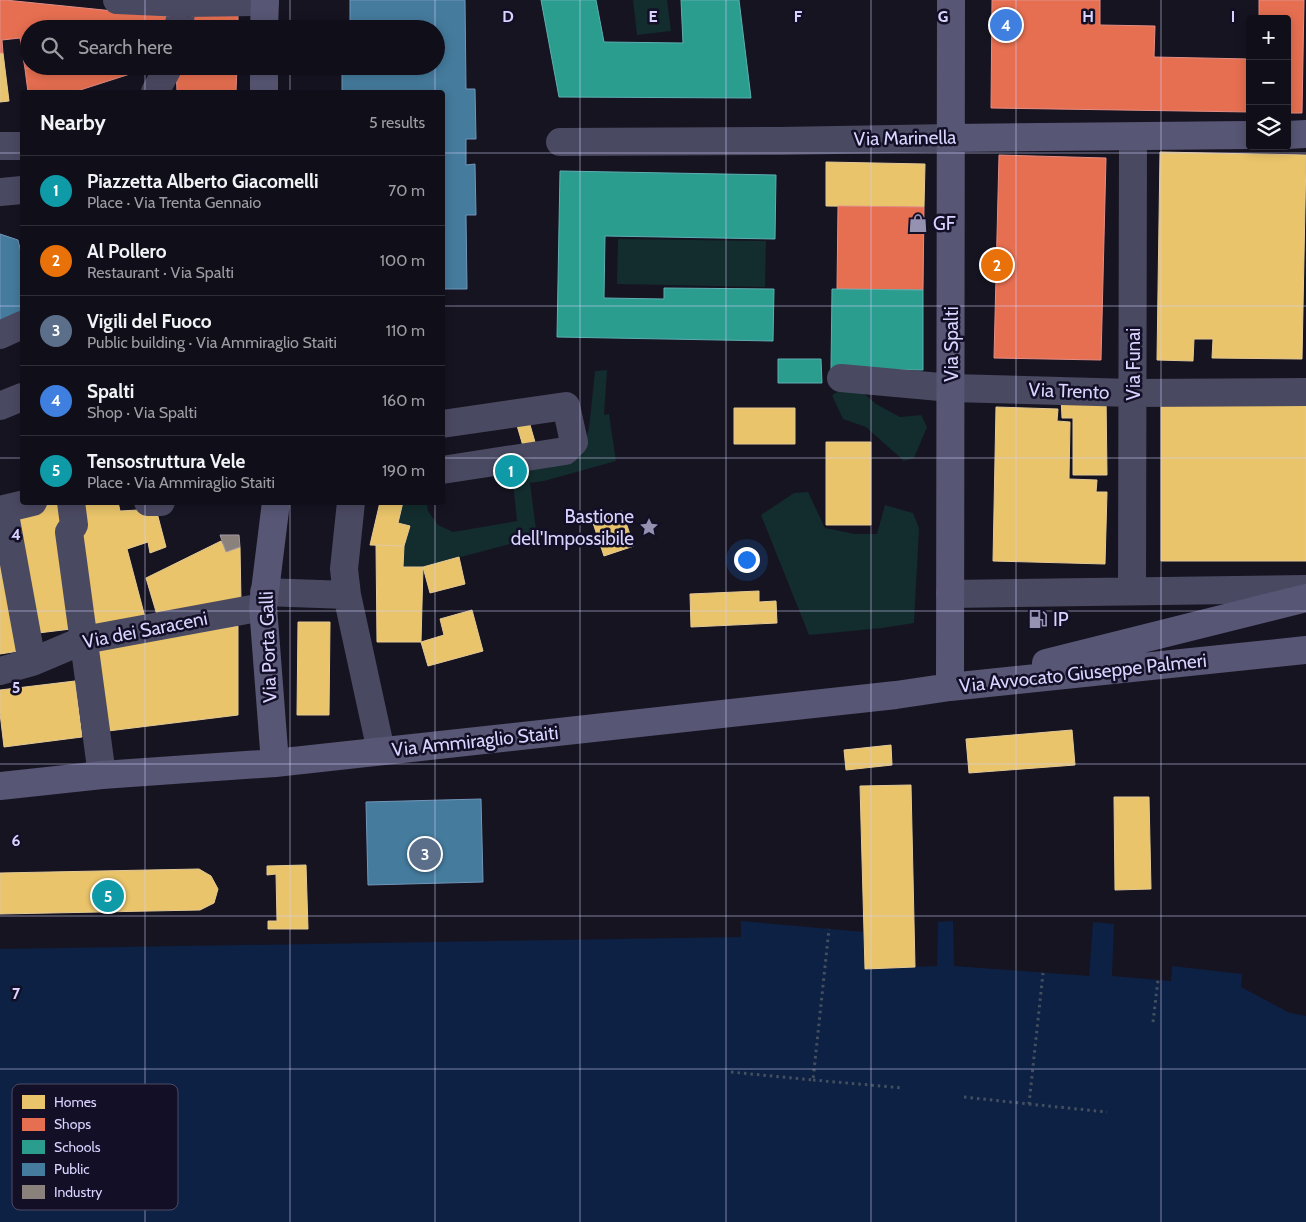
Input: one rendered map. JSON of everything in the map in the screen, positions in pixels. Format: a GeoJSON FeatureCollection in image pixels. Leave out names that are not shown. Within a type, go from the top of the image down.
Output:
{"type":"FeatureCollection","features":[{"type":"Feature","properties":{"kind":"street"},"geometry":{"type":"LineString","coordinates":[[117,0],[180,16],[265,1],[264,20]]}},
{"type":"Feature","properties":{"kind":"street","name":"Via Spalti"},"geometry":{"type":"LineString","coordinates":[[950,688],[952,0]]}},
{"type":"Feature","properties":{"kind":"street"},"geometry":{"type":"LineString","coordinates":[[156,90],[164,75]]}},
{"type":"Feature","properties":{"kind":"street"},"geometry":{"type":"LineString","coordinates":[[264,75],[264,90]]}},
{"type":"Feature","properties":{"kind":"street"},"geometry":{"type":"LineString","coordinates":[[1291,135],[1306,134]]}},
{"type":"Feature","properties":{"kind":"street","name":"Via Marinella"},"geometry":{"type":"LineString","coordinates":[[560,142],[1246,135]]}},
{"type":"Feature","properties":{"kind":"street","name":"Via Funai"},"geometry":{"type":"LineString","coordinates":[[1132,591],[1133,137]]}},
{"type":"Feature","properties":{"kind":"street"},"geometry":{"type":"LineString","coordinates":[[0,146],[20,146]]}},
{"type":"Feature","properties":{"kind":"street"},"geometry":{"type":"LineString","coordinates":[[0,335],[20,326]]}},
{"type":"Feature","properties":{"kind":"street","name":"Via Trento"},"geometry":{"type":"LineString","coordinates":[[841,378],[951,388],[1132,393],[1306,392]]}},
{"type":"Feature","properties":{"kind":"street"},"geometry":{"type":"LineString","coordinates":[[0,406],[20,398]]}},
{"type":"Feature","properties":{"kind":"street"},"geometry":{"type":"LineString","coordinates":[[445,424],[566,406],[574,442],[565,452],[445,470]]}},
{"type":"Feature","properties":{"kind":"street"},"geometry":{"type":"LineString","coordinates":[[20,505],[2,509],[32,662]]}},
{"type":"Feature","properties":{"kind":"street"},"geometry":{"type":"LineString","coordinates":[[71,505],[74,525],[69,532],[102,775]]}},
{"type":"Feature","properties":{"kind":"street","name":"Via Porta Galli"},"geometry":{"type":"LineString","coordinates":[[275,762],[264,600],[276,505]]}},
{"type":"Feature","properties":{"kind":"street"},"geometry":{"type":"LineString","coordinates":[[351,505],[344,568],[347,595],[381,751]]}},
{"type":"Feature","properties":{"kind":"street"},"geometry":{"type":"LineString","coordinates":[[950,594],[1306,589]]}},
{"type":"Feature","properties":{"kind":"street","name":"Via dei Saraceni"},"geometry":{"type":"LineString","coordinates":[[0,670],[32,662],[84,640],[264,600],[347,595]]}},
{"type":"Feature","properties":{"kind":"street","name":"Via Avvocato Giuseppe Palmeri"},"geometry":{"type":"LineString","coordinates":[[950,688],[1306,598]]}},
{"type":"Feature","properties":{"kind":"street","name":"Via Avvocato Giuseppe Palmeri"},"geometry":{"type":"LineString","coordinates":[[950,688],[1306,650]]}},
{"type":"Feature","properties":{"kind":"street","name":"Via Ammiraglio Staiti"},"geometry":{"type":"LineString","coordinates":[[0,785],[275,762],[876,698],[950,688]]}},
{"type":"Feature","properties":{"kind":"path"},"geometry":{"type":"LineString","coordinates":[[813,1080],[828,928]]}},
{"type":"Feature","properties":{"kind":"path"},"geometry":{"type":"LineString","coordinates":[[1029,1104],[1043,973]]}},
{"type":"Feature","properties":{"kind":"path"},"geometry":{"type":"LineString","coordinates":[[1153,1022],[1158,980]]}},
{"type":"Feature","properties":{"kind":"path"},"geometry":{"type":"LineString","coordinates":[[731,1072],[903,1088]]}},
{"type":"Feature","properties":{"kind":"path"},"geometry":{"type":"LineString","coordinates":[[964,1097],[1107,1112]]}},
{"type":"Feature","properties":{"kind":"green space"},"geometry":{"type":"Polygon","coordinates":[[[633,0],[667,0],[671,31],[637,35],[633,0]]]}},
{"type":"Feature","properties":{"kind":"green space"},"geometry":{"type":"Polygon","coordinates":[[[618,239],[766,241],[765,287],[617,284],[618,239]]]}},
{"type":"Feature","properties":{"kind":"green space"},"geometry":{"type":"Polygon","coordinates":[[[607,370],[604,415],[609,414],[616,461],[544,481],[530,483],[537,537],[423,567],[403,567],[404,546],[410,526],[398,523],[402,505],[427,505],[428,511],[438,525],[453,532],[517,521],[513,482],[518,474],[577,455],[585,443],[589,428],[595,371],[607,370]]]}},
{"type":"Feature","properties":{"kind":"green space"},"geometry":{"type":"Polygon","coordinates":[[[853,384],[876,404],[900,417],[921,415],[927,427],[914,458],[904,461],[866,427],[843,419],[832,395],[853,384]]]}},
{"type":"Feature","properties":{"kind":"green space"},"geometry":{"type":"Polygon","coordinates":[[[808,492],[825,528],[855,534],[877,534],[885,505],[913,513],[919,528],[914,623],[809,635],[761,515],[794,493],[808,492]]]}},
{"type":"Feature","properties":{"kind":"water"},"geometry":{"type":"Polygon","coordinates":[[[741,921],[864,932],[865,969],[937,966],[938,922],[953,921],[954,966],[1089,976],[1093,922],[1114,924],[1112,976],[1171,981],[1172,966],[1242,974],[1241,987],[1290,1013],[1306,1016],[1306,1222],[0,1222],[0,949],[741,937],[741,921]]]}},
{"type":"Feature","properties":{"kind":"building: Homes"},"geometry":{"type":"Polygon","coordinates":[[[0,53],[3,53],[9,101],[0,102],[0,53]]]}},
{"type":"Feature","properties":{"kind":"building: Homes"},"geometry":{"type":"Polygon","coordinates":[[[1160,152],[1306,155],[1302,359],[1212,358],[1213,339],[1194,339],[1193,361],[1157,360],[1160,152]]]}},
{"type":"Feature","properties":{"kind":"building: Homes"},"geometry":{"type":"Polygon","coordinates":[[[826,162],[925,164],[924,207],[826,206],[826,162]]]}},
{"type":"Feature","properties":{"kind":"building: Homes"},"geometry":{"type":"Polygon","coordinates":[[[1061,396],[1106,396],[1107,475],[1073,475],[1073,418],[1062,418],[1061,396]]]}},
{"type":"Feature","properties":{"kind":"building: Homes"},"geometry":{"type":"Polygon","coordinates":[[[1161,404],[1306,405],[1306,561],[1161,561],[1161,404]]]}},
{"type":"Feature","properties":{"kind":"building: Homes"},"geometry":{"type":"Polygon","coordinates":[[[996,407],[1058,409],[1057,421],[1070,422],[1069,479],[1097,480],[1096,492],[1107,492],[1105,564],[993,561],[996,407]]]}},
{"type":"Feature","properties":{"kind":"building: Homes"},"geometry":{"type":"Polygon","coordinates":[[[734,408],[795,408],[795,444],[734,444],[734,408]]]}},
{"type":"Feature","properties":{"kind":"building: Homes"},"geometry":{"type":"Polygon","coordinates":[[[528,418],[535,442],[523,446],[516,422],[528,418]]]}},
{"type":"Feature","properties":{"kind":"building: Homes"},"geometry":{"type":"Polygon","coordinates":[[[826,442],[871,442],[871,525],[826,525],[826,442]]]}},
{"type":"Feature","properties":{"kind":"building: Homes"},"geometry":{"type":"Polygon","coordinates":[[[50,505],[67,505],[71,522],[58,524],[71,629],[30,634],[9,513],[50,505]]]}},
{"type":"Feature","properties":{"kind":"building: Homes"},"geometry":{"type":"Polygon","coordinates":[[[74,505],[119,505],[120,511],[156,509],[166,547],[150,553],[148,542],[127,549],[146,621],[92,628],[74,505]]]}},
{"type":"Feature","properties":{"kind":"building: Homes"},"geometry":{"type":"Polygon","coordinates":[[[379,505],[402,505],[398,523],[410,526],[404,546],[370,545],[379,505]]]}},
{"type":"Feature","properties":{"kind":"building: Homes"},"geometry":{"type":"Polygon","coordinates":[[[622,511],[634,546],[604,556],[592,520],[622,511]]]}},
{"type":"Feature","properties":{"kind":"building: Homes"},"geometry":{"type":"Polygon","coordinates":[[[0,518],[25,650],[0,654],[0,518]]]}},
{"type":"Feature","properties":{"kind":"building: Homes"},"geometry":{"type":"Polygon","coordinates":[[[221,541],[226,552],[240,547],[241,602],[157,615],[146,578],[221,541]]]}},
{"type":"Feature","properties":{"kind":"building: Homes"},"geometry":{"type":"Polygon","coordinates":[[[376,545],[404,546],[403,567],[423,567],[421,642],[377,642],[376,545]]]}},
{"type":"Feature","properties":{"kind":"building: Homes"},"geometry":{"type":"Polygon","coordinates":[[[459,557],[465,584],[430,593],[423,567],[459,557]]]}},
{"type":"Feature","properties":{"kind":"building: Homes"},"geometry":{"type":"Polygon","coordinates":[[[759,591],[759,602],[776,601],[777,623],[691,627],[690,594],[759,591]]]}},
{"type":"Feature","properties":{"kind":"building: Homes"},"geometry":{"type":"Polygon","coordinates":[[[472,610],[483,651],[428,666],[421,642],[444,635],[440,619],[472,610]]]}},
{"type":"Feature","properties":{"kind":"building: Homes"},"geometry":{"type":"Polygon","coordinates":[[[298,622],[330,622],[329,715],[297,715],[298,622]]]}},
{"type":"Feature","properties":{"kind":"building: Homes"},"geometry":{"type":"Polygon","coordinates":[[[238,626],[238,715],[108,731],[96,648],[238,626]]]}},
{"type":"Feature","properties":{"kind":"building: Homes"},"geometry":{"type":"Polygon","coordinates":[[[75,681],[82,737],[4,747],[0,713],[0,690],[75,681]]]}},
{"type":"Feature","properties":{"kind":"building: Homes"},"geometry":{"type":"Polygon","coordinates":[[[1072,730],[1075,765],[969,773],[966,739],[1072,730]]]}},
{"type":"Feature","properties":{"kind":"building: Homes"},"geometry":{"type":"Polygon","coordinates":[[[891,745],[892,765],[846,770],[844,750],[891,745]]]}},
{"type":"Feature","properties":{"kind":"building: Homes"},"geometry":{"type":"Polygon","coordinates":[[[911,785],[915,967],[865,969],[860,786],[911,785]]]}},
{"type":"Feature","properties":{"kind":"building: Homes"},"geometry":{"type":"Polygon","coordinates":[[[1114,797],[1149,797],[1151,889],[1115,890],[1114,797]]]}},
{"type":"Feature","properties":{"kind":"building: Homes"},"geometry":{"type":"Polygon","coordinates":[[[306,865],[308,929],[268,929],[268,921],[277,921],[276,874],[267,875],[267,866],[306,865]]]}},
{"type":"Feature","properties":{"kind":"building: Homes"},"geometry":{"type":"Polygon","coordinates":[[[199,869],[211,876],[218,889],[214,903],[200,910],[0,914],[0,873],[199,869]]]}},
{"type":"Feature","properties":{"kind":"building: Shops"},"geometry":{"type":"Polygon","coordinates":[[[0,0],[173,17],[172,20],[20,20],[20,38],[2,40],[3,53],[0,53],[0,0]]]}},
{"type":"Feature","properties":{"kind":"building: Shops"},"geometry":{"type":"Polygon","coordinates":[[[992,0],[1100,0],[1100,25],[1155,26],[1154,57],[1246,59],[1246,112],[991,108],[992,0]]]}},
{"type":"Feature","properties":{"kind":"building: Shops"},"geometry":{"type":"Polygon","coordinates":[[[1259,0],[1304,0],[1302,113],[1291,113],[1291,15],[1259,15],[1259,0]]]}},
{"type":"Feature","properties":{"kind":"building: Shops"},"geometry":{"type":"Polygon","coordinates":[[[194,9],[238,15],[238,20],[190,20],[194,9]]]}},
{"type":"Feature","properties":{"kind":"building: Shops"},"geometry":{"type":"Polygon","coordinates":[[[26,75],[127,75],[80,90],[28,90],[26,75]]]}},
{"type":"Feature","properties":{"kind":"building: Shops"},"geometry":{"type":"Polygon","coordinates":[[[176,75],[237,75],[236,90],[177,90],[176,75]]]}},
{"type":"Feature","properties":{"kind":"building: Shops"},"geometry":{"type":"Polygon","coordinates":[[[999,155],[1106,158],[1101,360],[994,358],[999,155]]]}},
{"type":"Feature","properties":{"kind":"building: Shops"},"geometry":{"type":"Polygon","coordinates":[[[838,206],[924,207],[923,290],[837,289],[838,206]]]}},
{"type":"Feature","properties":{"kind":"building: Schools"},"geometry":{"type":"Polygon","coordinates":[[[541,0],[596,0],[604,42],[683,43],[681,0],[739,0],[751,98],[559,97],[541,0]]]}},
{"type":"Feature","properties":{"kind":"building: Schools"},"geometry":{"type":"Polygon","coordinates":[[[560,171],[776,175],[775,239],[605,236],[604,298],[664,299],[664,288],[774,289],[773,341],[557,337],[560,171]]]}},
{"type":"Feature","properties":{"kind":"building: Schools"},"geometry":{"type":"Polygon","coordinates":[[[832,289],[923,290],[923,370],[831,369],[832,289]]]}},
{"type":"Feature","properties":{"kind":"building: Schools"},"geometry":{"type":"Polygon","coordinates":[[[778,359],[821,359],[822,383],[778,383],[778,359]]]}},
{"type":"Feature","properties":{"kind":"building: Public"},"geometry":{"type":"Polygon","coordinates":[[[350,0],[465,0],[466,89],[475,89],[476,139],[466,139],[466,165],[475,164],[476,215],[466,215],[467,289],[445,289],[445,90],[342,90],[342,75],[445,75],[445,20],[350,20],[350,0]]]}},
{"type":"Feature","properties":{"kind":"building: Public"},"geometry":{"type":"Polygon","coordinates":[[[0,234],[18,240],[20,248],[20,321],[0,328],[0,234]]]}},
{"type":"Feature","properties":{"kind":"building: Public"},"geometry":{"type":"Polygon","coordinates":[[[481,799],[483,882],[368,885],[366,802],[481,799]]]}},
{"type":"Feature","properties":{"kind":"building: Industry"},"geometry":{"type":"Polygon","coordinates":[[[220,535],[239,535],[240,547],[226,552],[220,535]]]}},
{"type":"Feature","properties":{"kind":"place","name":"Spalti"},"geometry":{"type":"Point","coordinates":[1006,25]}},
{"type":"Feature","properties":{"kind":"place","name":"GF"},"geometry":{"type":"Point","coordinates":[918,223]}},
{"type":"Feature","properties":{"kind":"place","name":"Al Pollero"},"geometry":{"type":"Point","coordinates":[997,265]}},
{"type":"Feature","properties":{"kind":"place","name":"Piazzetta Alberto Giacomelli"},"geometry":{"type":"Point","coordinates":[511,471]}},
{"type":"Feature","properties":{"kind":"place","name":"Bastione dell'Impossibile"},"geometry":{"type":"Point","coordinates":[649,527]}},
{"type":"Feature","properties":{"kind":"place","name":"IP"},"geometry":{"type":"Point","coordinates":[1038,619]}},
{"type":"Feature","properties":{"kind":"place","name":"Vigili del Fuoco"},"geometry":{"type":"Point","coordinates":[425,854]}},
{"type":"Feature","properties":{"kind":"place","name":"Tensostruttura Vele"},"geometry":{"type":"Point","coordinates":[108,896]}}]}
